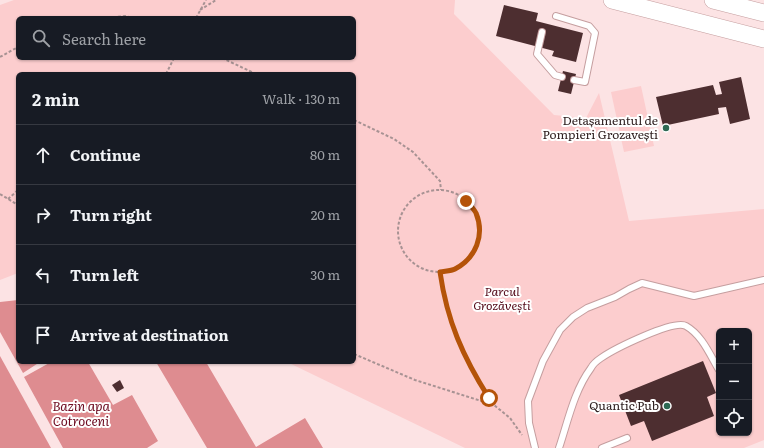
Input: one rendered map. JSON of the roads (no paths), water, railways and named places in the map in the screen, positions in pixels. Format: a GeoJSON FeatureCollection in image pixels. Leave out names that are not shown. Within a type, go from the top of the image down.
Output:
{"type":"FeatureCollection","features":[{"type":"Feature","properties":{"kind":"main road"},"geometry":{"type":"LineString","coordinates":[[612,0],[764,39]]}},
{"type":"Feature","properties":{"kind":"main road"},"geometry":{"type":"LineString","coordinates":[[714,0],[764,13]]}},
{"type":"Feature","properties":{"kind":"lane"},"geometry":{"type":"LineString","coordinates":[[556,16],[589,26],[595,33],[585,82],[574,80]]}},
{"type":"Feature","properties":{"kind":"lane"},"geometry":{"type":"LineString","coordinates":[[542,32],[537,54],[555,75],[562,77]]}},
{"type":"Feature","properties":{"kind":"lane"},"geometry":{"type":"LineString","coordinates":[[535,448],[529,423],[528,402],[543,361],[560,330],[573,317],[587,308],[615,297],[629,288],[642,283],[694,296],[764,280]]}},
{"type":"Feature","properties":{"kind":"lane"},"geometry":{"type":"LineString","coordinates":[[559,448],[580,386],[591,368],[600,358],[613,351],[658,330],[679,324],[685,325],[699,338],[716,365]]}},
{"type":"Feature","properties":{"kind":"lane"},"geometry":{"type":"LineString","coordinates":[[602,448],[627,438]]}},
{"type":"Feature","properties":{"kind":"water"},"geometry":{"type":"Polygon","coordinates":[[[16,300],[16,361],[0,332],[0,302],[16,300]]]}},
{"type":"Feature","properties":{"kind":"water","name":"Bazin apa Cotroceni"},"geometry":{"type":"Polygon","coordinates":[[[0,356],[51,448],[0,448],[0,356]]]}},
{"type":"Feature","properties":{"kind":"water"},"geometry":{"type":"Polygon","coordinates":[[[18,364],[37,364],[23,373],[18,364]]]}},
{"type":"Feature","properties":{"kind":"water","name":"Bazin apa Cotroceni"},"geometry":{"type":"Polygon","coordinates":[[[47,364],[89,364],[113,405],[132,395],[158,441],[147,448],[63,448],[24,377],[47,364]]]}},
{"type":"Feature","properties":{"kind":"water"},"geometry":{"type":"Polygon","coordinates":[[[157,364],[207,364],[256,447],[305,418],[323,448],[207,448],[157,364]]]}},
{"type":"Feature","properties":{"kind":"place","name":"Detașamentul de Pompieri Grozavești"},"geometry":{"type":"Point","coordinates":[666,128]}},
{"type":"Feature","properties":{"kind":"place","name":"Quantic Pub"},"geometry":{"type":"Point","coordinates":[667,406]}},
{"type":"Feature","properties":{"kind":"park label","name":"Parcul Grozăvești"},"geometry":{"type":"Point","coordinates":[502,299]}}]}
